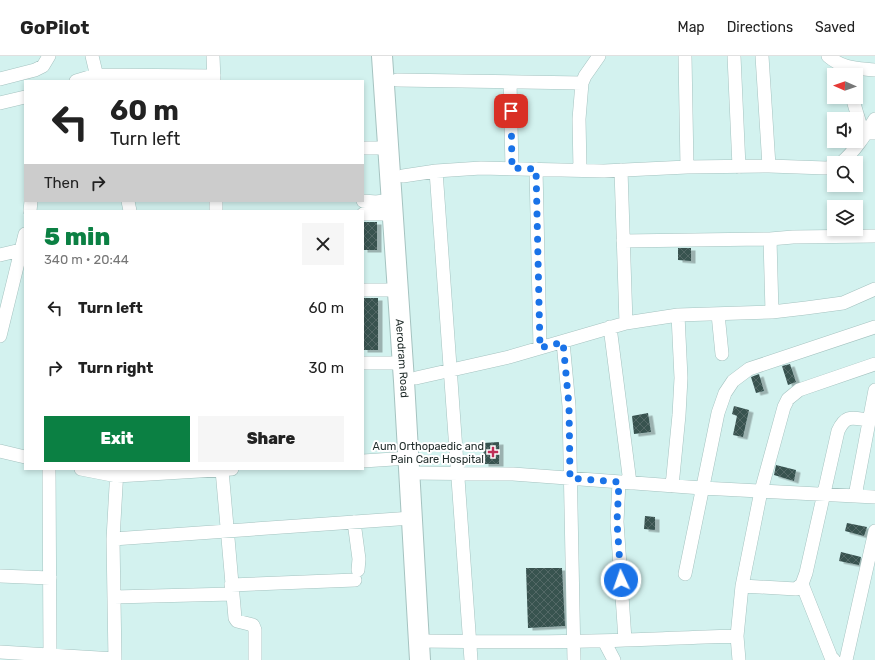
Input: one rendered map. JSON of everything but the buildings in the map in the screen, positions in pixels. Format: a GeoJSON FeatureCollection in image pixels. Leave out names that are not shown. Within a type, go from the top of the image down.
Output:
{"type":"FeatureCollection","features":[{"type":"Feature","properties":{"kind":"main road","name":"Aerodram Road"},"geometry":{"type":"LineString","coordinates":[[382,56],[403,363],[425,558],[425,650]]}},
{"type":"Feature","properties":{"kind":"main road","name":"Aerodram Road"},"geometry":{"type":"LineString","coordinates":[[396,56],[416,378],[412,518],[425,650]]}},
{"type":"Feature","properties":{"kind":"street"},"geometry":{"type":"LineString","coordinates":[[0,79],[35,70],[42,66],[49,56]]}},
{"type":"Feature","properties":{"kind":"street"},"geometry":{"type":"LineString","coordinates":[[92,56],[97,78]]}},
{"type":"Feature","properties":{"kind":"street"},"geometry":{"type":"LineString","coordinates":[[83,80],[97,78],[214,79],[213,56]]}},
{"type":"Feature","properties":{"kind":"street"},"geometry":{"type":"LineString","coordinates":[[685,56],[687,167]]}},
{"type":"Feature","properties":{"kind":"street"},"geometry":{"type":"LineString","coordinates":[[734,56],[739,167]]}},
{"type":"Feature","properties":{"kind":"street"},"geometry":{"type":"LineString","coordinates":[[762,56],[769,166]]}},
{"type":"Feature","properties":{"kind":"street"},"geometry":{"type":"LineString","coordinates":[[828,56],[841,68]]}},
{"type":"Feature","properties":{"kind":"street"},"geometry":{"type":"LineString","coordinates":[[580,170],[579,119],[582,83],[594,58]]}},
{"type":"Feature","properties":{"kind":"street"},"geometry":{"type":"LineString","coordinates":[[863,70],[875,70]]}},
{"type":"Feature","properties":{"kind":"street"},"geometry":{"type":"LineString","coordinates":[[397,80],[582,83]]}},
{"type":"Feature","properties":{"kind":"street"},"geometry":{"type":"LineString","coordinates":[[510,82],[512,168]]}},
{"type":"Feature","properties":{"kind":"street"},"geometry":{"type":"LineString","coordinates":[[0,104],[24,97]]}},
{"type":"Feature","properties":{"kind":"street"},"geometry":{"type":"LineString","coordinates":[[854,104],[861,126],[871,133]]}},
{"type":"Feature","properties":{"kind":"street"},"geometry":{"type":"LineString","coordinates":[[850,156],[871,133],[875,119]]}},
{"type":"Feature","properties":{"kind":"street"},"geometry":{"type":"LineString","coordinates":[[364,148],[388,148]]}},
{"type":"Feature","properties":{"kind":"street"},"geometry":{"type":"LineString","coordinates":[[403,176],[436,171],[481,168],[622,170],[687,167],[769,166],[827,168]]}},
{"type":"Feature","properties":{"kind":"street"},"geometry":{"type":"LineString","coordinates":[[536,169],[540,348]]}},
{"type":"Feature","properties":{"kind":"street"},"geometry":{"type":"LineString","coordinates":[[622,170],[626,323]]}},
{"type":"Feature","properties":{"kind":"street"},"geometry":{"type":"LineString","coordinates":[[436,171],[471,642],[471,660]]}},
{"type":"Feature","properties":{"kind":"street"},"geometry":{"type":"LineString","coordinates":[[364,201],[376,202],[393,207]]}},
{"type":"Feature","properties":{"kind":"street"},"geometry":{"type":"LineString","coordinates":[[364,214],[393,207]]}},
{"type":"Feature","properties":{"kind":"street"},"geometry":{"type":"LineString","coordinates":[[623,241],[770,238],[793,236],[874,238]]}},
{"type":"Feature","properties":{"kind":"street"},"geometry":{"type":"LineString","coordinates":[[770,238],[772,312]]}},
{"type":"Feature","properties":{"kind":"street"},"geometry":{"type":"LineString","coordinates":[[0,255],[24,249],[0,336]]}},
{"type":"Feature","properties":{"kind":"street"},"geometry":{"type":"LineString","coordinates":[[416,378],[509,357],[626,323],[678,315],[772,312],[843,303],[875,289]]}},
{"type":"Feature","properties":{"kind":"street"},"geometry":{"type":"LineString","coordinates":[[364,290],[398,290]]}},
{"type":"Feature","properties":{"kind":"street"},"geometry":{"type":"LineString","coordinates":[[718,314],[722,354]]}},
{"type":"Feature","properties":{"kind":"street"},"geometry":{"type":"LineString","coordinates":[[672,486],[681,378],[678,315]]}},
{"type":"Feature","properties":{"kind":"street"},"geometry":{"type":"LineString","coordinates":[[610,327],[625,482],[617,522],[625,640]]}},
{"type":"Feature","properties":{"kind":"street"},"geometry":{"type":"LineString","coordinates":[[686,574],[718,413],[725,393],[732,381],[740,374],[759,364],[875,327]]}},
{"type":"Feature","properties":{"kind":"street"},"geometry":{"type":"LineString","coordinates":[[563,342],[569,406],[574,660]]}},
{"type":"Feature","properties":{"kind":"street"},"geometry":{"type":"LineString","coordinates":[[364,363],[403,363]]}},
{"type":"Feature","properties":{"kind":"street"},"geometry":{"type":"LineString","coordinates":[[739,660],[737,636],[742,586],[761,491],[784,406],[788,399],[799,390],[875,364]]}},
{"type":"Feature","properties":{"kind":"street"},"geometry":{"type":"LineString","coordinates":[[856,496],[875,390]]}},
{"type":"Feature","properties":{"kind":"street"},"geometry":{"type":"LineString","coordinates":[[742,586],[796,589],[802,584],[806,573],[838,431],[842,422],[849,418],[869,420]]}},
{"type":"Feature","properties":{"kind":"street"},"geometry":{"type":"LineString","coordinates":[[0,451],[24,453]]}},
{"type":"Feature","properties":{"kind":"street"},"geometry":{"type":"LineString","coordinates":[[364,461],[458,473],[513,474],[702,488],[875,497]]}},
{"type":"Feature","properties":{"kind":"street"},"geometry":{"type":"LineString","coordinates":[[49,470],[50,655]]}},
{"type":"Feature","properties":{"kind":"street"},"geometry":{"type":"LineString","coordinates":[[89,470],[117,473],[195,470]]}},
{"type":"Feature","properties":{"kind":"street"},"geometry":{"type":"LineString","coordinates":[[227,470],[226,531],[235,618],[237,621],[253,625],[255,630],[255,660]]}},
{"type":"Feature","properties":{"kind":"street"},"geometry":{"type":"LineString","coordinates":[[0,652],[115,660],[113,539],[117,473]]}},
{"type":"Feature","properties":{"kind":"street"},"geometry":{"type":"LineString","coordinates":[[113,539],[412,518]]}},
{"type":"Feature","properties":{"kind":"street"},"geometry":{"type":"LineString","coordinates":[[114,597],[232,589],[357,575],[359,559],[354,522]]}},
{"type":"Feature","properties":{"kind":"street"},"geometry":{"type":"LineString","coordinates":[[846,660],[875,531]]}},
{"type":"Feature","properties":{"kind":"street"},"geometry":{"type":"LineString","coordinates":[[0,576],[50,578]]}},
{"type":"Feature","properties":{"kind":"street"},"geometry":{"type":"LineString","coordinates":[[802,584],[831,657],[834,660]]}},
{"type":"Feature","properties":{"kind":"street"},"geometry":{"type":"LineString","coordinates":[[425,650],[471,642],[604,641],[737,636]]}},
{"type":"Feature","properties":{"kind":"street"},"geometry":{"type":"LineString","coordinates":[[604,641],[614,660]]}},
{"type":"Feature","properties":{"kind":"place","name":"Aum Orthopaedic and Pain Care Hospital"},"geometry":{"type":"Point","coordinates":[493,452]}},
{"type":"Feature","properties":{"kind":"route"},"geometry":{"type":"LineString","coordinates":[[511,111],[512,168],[536,169],[540,348],[563,342],[569,406],[570,478],[619,482],[617,522],[621,580]]}}]}
